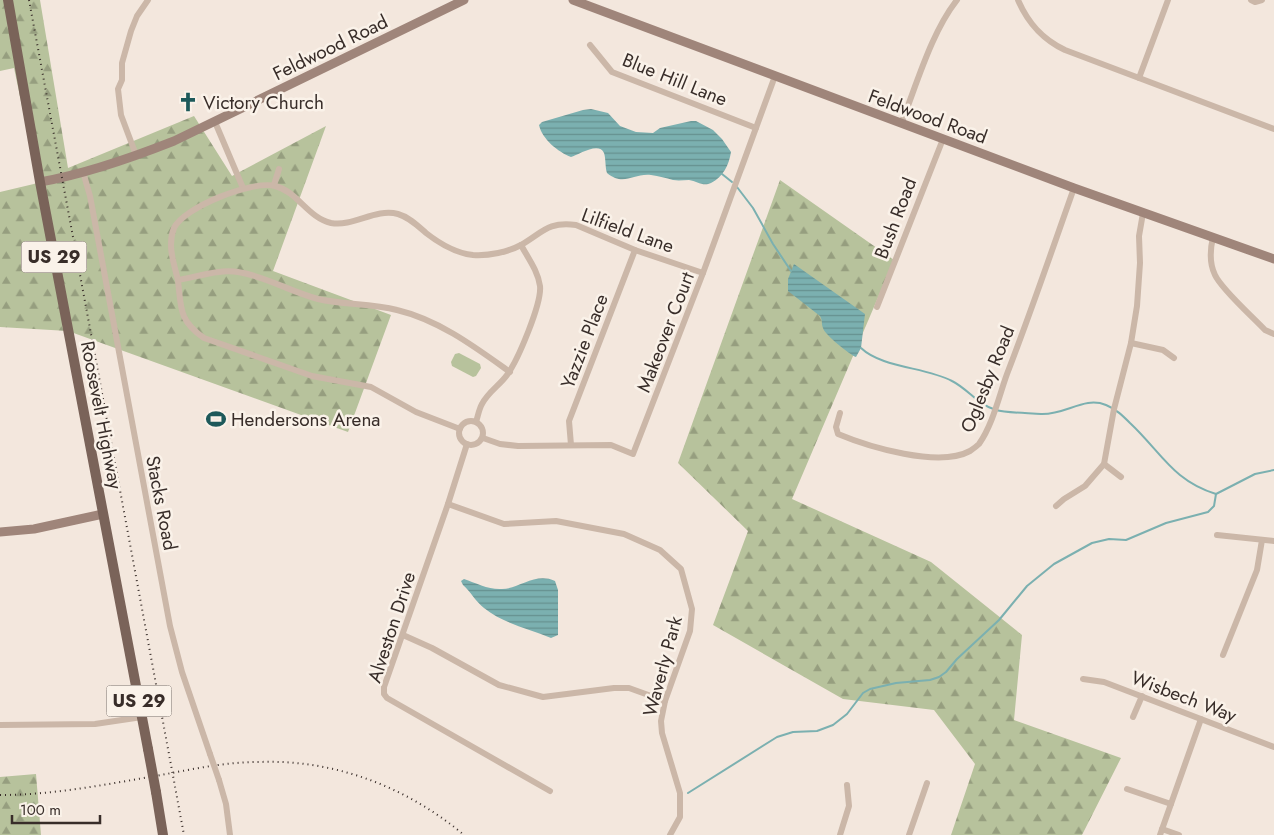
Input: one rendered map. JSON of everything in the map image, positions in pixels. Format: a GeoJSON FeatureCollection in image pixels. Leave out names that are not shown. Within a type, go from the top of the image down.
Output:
{"type":"FeatureCollection","features":[{"type":"Feature","properties":{"kind":"main road","name":"Roosevelt Highway"},"geometry":{"type":"LineString","coordinates":[[8,0],[40,182],[102,514],[116,576],[163,835]]}},
{"type":"Feature","properties":{"kind":"street"},"geometry":{"type":"LineString","coordinates":[[136,155],[121,115],[118,89],[121,82],[122,63],[131,31],[137,16],[148,0]]}},
{"type":"Feature","properties":{"kind":"street","name":"Feldwood Road"},"geometry":{"type":"LineString","coordinates":[[40,182],[67,177],[174,141],[464,0]]}},
{"type":"Feature","properties":{"kind":"street","name":"Feldwood Road"},"geometry":{"type":"LineString","coordinates":[[573,0],[1074,188],[1274,259]]}},
{"type":"Feature","properties":{"kind":"street"},"geometry":{"type":"LineString","coordinates":[[901,124],[938,30],[947,12],[957,0]]}},
{"type":"Feature","properties":{"kind":"street"},"geometry":{"type":"LineString","coordinates":[[1018,0],[1032,26],[1054,45],[1274,128]]}},
{"type":"Feature","properties":{"kind":"street"},"geometry":{"type":"LineString","coordinates":[[1139,78],[1168,0]]}},
{"type":"Feature","properties":{"kind":"street"},"geometry":{"type":"LineString","coordinates":[[1251,0],[1255,2],[1262,0]]}},
{"type":"Feature","properties":{"kind":"street","name":"Blue Hill Lane"},"geometry":{"type":"LineString","coordinates":[[590,45],[612,72],[756,128]]}},
{"type":"Feature","properties":{"kind":"street","name":"Makeover Court"},"geometry":{"type":"LineString","coordinates":[[482,438],[509,445],[611,446],[633,454],[776,76]]}},
{"type":"Feature","properties":{"kind":"street"},"geometry":{"type":"LineString","coordinates":[[215,122],[243,188]]}},
{"type":"Feature","properties":{"kind":"street","name":"Bush Road"},"geometry":{"type":"LineString","coordinates":[[877,307],[943,139]]}},
{"type":"Feature","properties":{"kind":"street"},"geometry":{"type":"LineString","coordinates":[[279,169],[274,186],[260,184],[243,188],[192,210],[177,223],[173,232],[171,248],[183,314],[191,328],[204,338],[312,376],[371,387],[416,412],[460,429]]}},
{"type":"Feature","properties":{"kind":"street","name":"Stacks Road"},"geometry":{"type":"LineString","coordinates":[[83,172],[90,196],[170,626],[182,672],[226,804],[230,835]]}},
{"type":"Feature","properties":{"kind":"street","name":"Lilfield Lane"},"geometry":{"type":"LineString","coordinates":[[274,186],[284,190],[328,222],[342,224],[380,214],[396,214],[409,220],[446,246],[467,254],[478,255],[504,252],[521,244],[545,228],[566,224],[576,225],[635,250],[703,273]]}},
{"type":"Feature","properties":{"kind":"street","name":"Oglesby Road"},"geometry":{"type":"LineString","coordinates":[[840,413],[836,427],[838,434],[885,450],[924,457],[963,454],[972,450],[978,444],[989,423],[1074,188]]}},
{"type":"Feature","properties":{"kind":"street"},"geometry":{"type":"LineString","coordinates":[[1056,506],[1085,486],[1104,464],[1114,409],[1131,344],[1137,306],[1140,263],[1139,236],[1143,213]]}},
{"type":"Feature","properties":{"kind":"street"},"geometry":{"type":"LineString","coordinates":[[1213,237],[1210,251],[1211,265],[1219,282],[1266,330],[1274,334]]}},
{"type":"Feature","properties":{"kind":"street"},"geometry":{"type":"LineString","coordinates":[[476,422],[486,398],[513,367],[539,302],[540,288],[538,276],[521,244]]}},
{"type":"Feature","properties":{"kind":"street","name":"Yazzie Place"},"geometry":{"type":"LineString","coordinates":[[571,445],[569,420],[635,250]]}},
{"type":"Feature","properties":{"kind":"street"},"geometry":{"type":"LineString","coordinates":[[178,280],[217,273],[238,272],[319,299],[396,309],[414,315],[473,344],[510,372]]}},
{"type":"Feature","properties":{"kind":"street"},"geometry":{"type":"LineString","coordinates":[[1131,344],[1163,350],[1174,358]]}},
{"type":"Feature","properties":{"kind":"street"},"geometry":{"type":"LineString","coordinates":[[476,422],[483,430],[482,438],[476,444],[467,444],[460,438],[460,429],[464,423],[476,422]]}},
{"type":"Feature","properties":{"kind":"street","name":"Alveston Drive"},"geometry":{"type":"LineString","coordinates":[[467,444],[384,687],[387,698],[550,791]]}},
{"type":"Feature","properties":{"kind":"street"},"geometry":{"type":"LineString","coordinates":[[1104,464],[1121,476]]}},
{"type":"Feature","properties":{"kind":"street","name":"Waverly Park"},"geometry":{"type":"LineString","coordinates":[[448,504],[504,524],[556,521],[624,534],[660,550],[681,570],[692,609],[690,631],[665,701],[661,721],[662,733],[680,793],[680,817],[670,835]]}},
{"type":"Feature","properties":{"kind":"street"},"geometry":{"type":"LineString","coordinates":[[0,532],[43,527],[102,514]]}},
{"type":"Feature","properties":{"kind":"street"},"geometry":{"type":"LineString","coordinates":[[1217,535],[1274,541]]}},
{"type":"Feature","properties":{"kind":"street"},"geometry":{"type":"LineString","coordinates":[[1223,655],[1257,570],[1262,540]]}},
{"type":"Feature","properties":{"kind":"street"},"geometry":{"type":"LineString","coordinates":[[403,636],[432,648],[499,685],[543,697],[614,688],[629,688],[665,701]]}},
{"type":"Feature","properties":{"kind":"street","name":"Wisbech Way"},"geometry":{"type":"LineString","coordinates":[[1083,680],[1104,682],[1274,747]]}},
{"type":"Feature","properties":{"kind":"street"},"geometry":{"type":"LineString","coordinates":[[1133,718],[1142,696]]}},
{"type":"Feature","properties":{"kind":"street"},"geometry":{"type":"LineString","coordinates":[[0,725],[95,724],[142,717]]}},
{"type":"Feature","properties":{"kind":"street"},"geometry":{"type":"LineString","coordinates":[[1179,835],[1161,832],[1201,719]]}},
{"type":"Feature","properties":{"kind":"street"},"geometry":{"type":"LineString","coordinates":[[909,835],[926,783]]}},
{"type":"Feature","properties":{"kind":"street"},"geometry":{"type":"LineString","coordinates":[[840,835],[849,806],[848,784]]}},
{"type":"Feature","properties":{"kind":"street"},"geometry":{"type":"LineString","coordinates":[[1127,789],[1171,804]]}},
{"type":"Feature","properties":{"kind":"green space"},"geometry":{"type":"Polygon","coordinates":[[[0,0],[40,0],[68,168],[194,116],[232,176],[326,126],[273,271],[391,315],[348,432],[68,331],[0,327],[0,192],[38,183],[14,68],[0,71],[0,0]]]}},
{"type":"Feature","properties":{"kind":"green space"},"geometry":{"type":"Polygon","coordinates":[[[780,180],[894,260],[792,499],[931,562],[1022,635],[1014,720],[1121,758],[1082,835],[951,835],[975,764],[934,710],[843,699],[713,625],[748,531],[678,463],[780,180]]]}},
{"type":"Feature","properties":{"kind":"green space"},"geometry":{"type":"Polygon","coordinates":[[[459,353],[480,364],[481,368],[476,376],[473,377],[452,366],[451,362],[455,354],[459,353]]]}},
{"type":"Feature","properties":{"kind":"green space"},"geometry":{"type":"Polygon","coordinates":[[[36,774],[41,835],[0,835],[0,777],[36,774]]]}},
{"type":"Feature","properties":{"kind":"water"},"geometry":{"type":"Polygon","coordinates":[[[591,109],[608,113],[620,126],[636,132],[653,133],[660,128],[696,121],[713,130],[722,139],[731,152],[729,161],[722,174],[708,184],[689,180],[673,180],[651,175],[624,179],[613,177],[607,173],[605,155],[601,150],[593,148],[571,157],[551,144],[543,135],[539,125],[542,122],[591,109]]]}},
{"type":"Feature","properties":{"kind":"water"},"geometry":{"type":"Polygon","coordinates":[[[794,264],[865,314],[861,348],[856,357],[843,349],[824,331],[820,316],[788,291],[788,279],[794,264]]]}},
{"type":"Feature","properties":{"kind":"water"},"geometry":{"type":"Polygon","coordinates":[[[541,578],[555,581],[558,590],[558,635],[551,638],[508,622],[492,613],[481,606],[463,585],[461,581],[464,579],[497,589],[508,588],[541,578]]]}},
{"type":"Feature","properties":{"kind":"waterway"},"geometry":{"type":"LineString","coordinates":[[722,174],[732,182]]}},
{"type":"Feature","properties":{"kind":"waterway"},"geometry":{"type":"LineString","coordinates":[[737,187],[753,208],[791,271]]}},
{"type":"Feature","properties":{"kind":"waterway"},"geometry":{"type":"LineString","coordinates":[[861,348],[880,360],[941,376],[952,381],[978,401],[996,410],[1050,414],[1082,404],[1098,403],[1106,405],[1125,418],[1168,464],[1189,482],[1216,494],[1255,474],[1274,470]]}},
{"type":"Feature","properties":{"kind":"waterway"},"geometry":{"type":"LineString","coordinates":[[688,793],[777,737],[793,732],[817,731],[833,725],[847,714],[863,693],[870,689],[939,677],[999,620],[1027,586],[1054,564],[1092,543],[1109,539],[1126,540],[1166,523],[1208,512],[1214,506],[1216,494]]}},
{"type":"Feature","properties":{"kind":"railway"},"geometry":{"type":"LineString","coordinates":[[29,0],[184,835]]}},
{"type":"Feature","properties":{"kind":"railway"},"geometry":{"type":"LineString","coordinates":[[0,795],[20,795],[81,788],[197,768],[247,762],[287,762],[315,765],[368,779],[418,803],[464,835]]}},
{"type":"Feature","properties":{"kind":"place","name":"Victory Church"},"geometry":{"type":"Point","coordinates":[188,102]}},
{"type":"Feature","properties":{"kind":"place","name":"Hendersons Arena"},"geometry":{"type":"Point","coordinates":[216,419]}}]}
